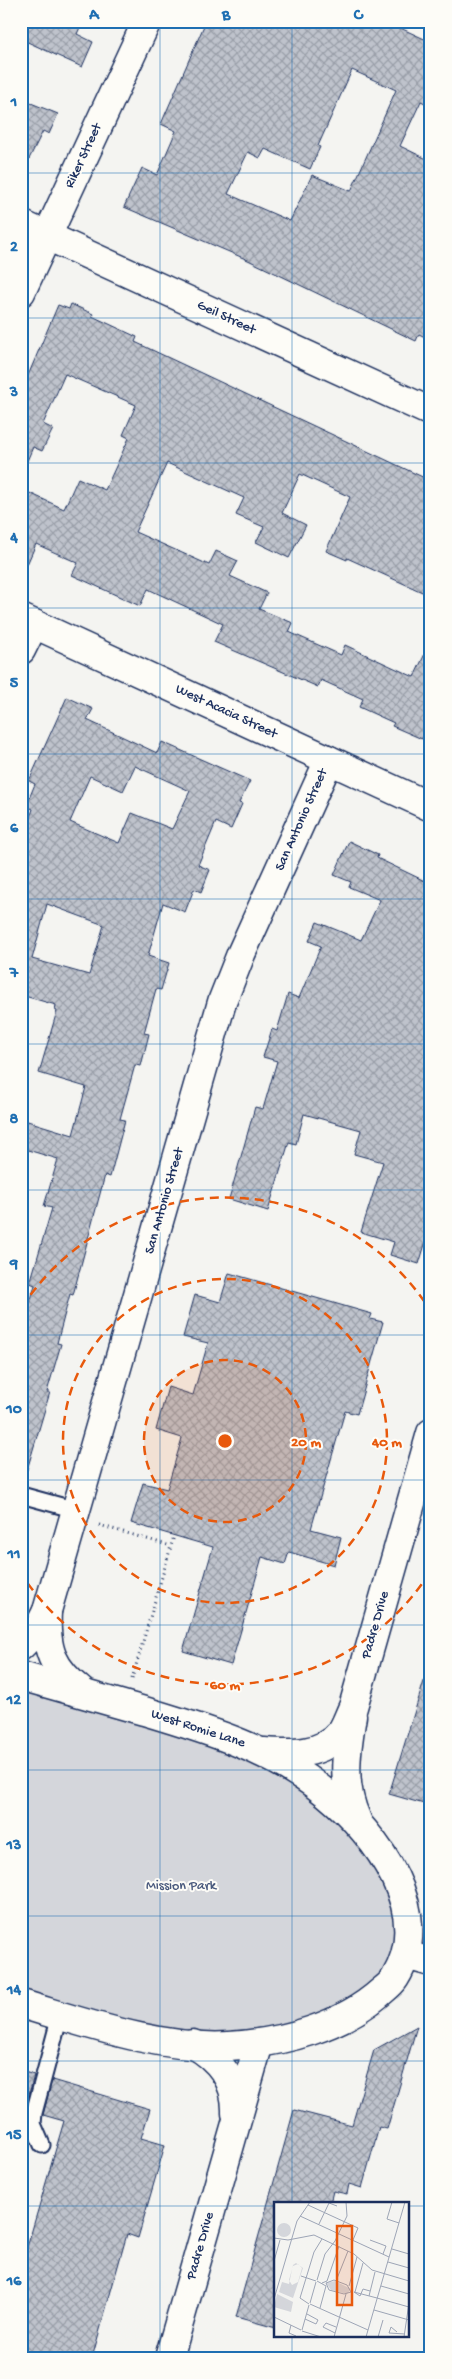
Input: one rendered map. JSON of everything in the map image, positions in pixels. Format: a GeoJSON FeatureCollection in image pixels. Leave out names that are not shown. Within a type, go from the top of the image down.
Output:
{"type":"FeatureCollection","features":[{"type":"Feature","properties":{"kind":"street","name":"Riker Street"},"geometry":{"type":"LineString","coordinates":[[21,292],[147,21]]}},
{"type":"Feature","properties":{"kind":"street","name":"Geil Street"},"geometry":{"type":"LineString","coordinates":[[21,224],[431,412]]}},
{"type":"Feature","properties":{"kind":"street"},"geometry":{"type":"LineString","coordinates":[[21,650],[28,621]]}},
{"type":"Feature","properties":{"kind":"street","name":"West Acacia Street"},"geometry":{"type":"LineString","coordinates":[[28,621],[431,807]]}},
{"type":"Feature","properties":{"kind":"street","name":"San Antonio Street"},"geometry":{"type":"LineString","coordinates":[[21,1646],[38,1629],[47,1612],[85,1517],[222,1002],[240,954],[329,760]]}},
{"type":"Feature","properties":{"kind":"street","name":"Padre Drive"},"geometry":{"type":"LineString","coordinates":[[261,1752],[301,1754],[317,1749],[332,1741],[342,1731],[353,1707],[431,1433]]}},
{"type":"Feature","properties":{"kind":"street"},"geometry":{"type":"LineString","coordinates":[[47,1612],[47,1642],[57,1668],[83,1694]]}},
{"type":"Feature","properties":{"kind":"street","name":"West Romie Lane"},"geometry":{"type":"LineString","coordinates":[[21,1676],[215,1732],[261,1752],[328,1795],[359,1824],[389,1865],[400,1888],[406,1912],[408,1938],[418,1958],[373,2000],[348,2015],[294,2035],[259,2043],[227,2046],[193,2044],[118,2031],[21,2004]]}},
{"type":"Feature","properties":{"kind":"street"},"geometry":{"type":"LineString","coordinates":[[353,1707],[347,1747],[346,1781],[348,1797],[359,1824]]}},
{"type":"Feature","properties":{"kind":"street"},"geometry":{"type":"LineString","coordinates":[[232,2135],[259,2043]]}},
{"type":"Feature","properties":{"kind":"street"},"geometry":{"type":"LineString","coordinates":[[193,2044],[212,2057],[229,2078],[236,2101],[232,2135]]}},
{"type":"Feature","properties":{"kind":"street","name":"Padre Drive"},"geometry":{"type":"LineString","coordinates":[[169,2358],[232,2135]]}},
{"type":"Feature","properties":{"kind":"lane"},"geometry":{"type":"LineString","coordinates":[[21,1494],[85,1517]]}},
{"type":"Feature","properties":{"kind":"lane"},"geometry":{"type":"LineString","coordinates":[[42,2145],[33,2124],[27,2118],[60,2016]]}},
{"type":"Feature","properties":{"kind":"path"},"geometry":{"type":"LineString","coordinates":[[85,1517],[171,1546]]}},
{"type":"Feature","properties":{"kind":"path"},"geometry":{"type":"LineString","coordinates":[[132,1679],[174,1536]]}},
{"type":"Feature","properties":{"kind":"green space","name":"Mission Park"},"geometry":{"type":"Polygon","coordinates":[[[21,1676],[215,1732],[359,1824],[408,1938],[373,1999],[227,2046],[21,2004],[21,1676]]]}},
{"type":"Feature","properties":{"kind":"building"},"geometry":{"type":"Polygon","coordinates":[[[21,21],[83,21],[77,34],[93,42],[82,67],[21,39],[21,21]]]}},
{"type":"Feature","properties":{"kind":"building"},"geometry":{"type":"Polygon","coordinates":[[[206,21],[385,21],[431,42],[431,106],[421,101],[400,146],[431,161],[431,340],[419,334],[416,341],[248,260],[124,207],[142,168],[157,175],[176,131],[161,124],[206,21]],[[352,70],[318,146],[320,147],[310,169],[265,149],[260,158],[248,152],[228,194],[290,221],[312,175],[351,191],[396,90],[352,70]]]}},
{"type":"Feature","properties":{"kind":"building"},"geometry":{"type":"Polygon","coordinates":[[[21,99],[58,114],[49,134],[43,131],[21,175],[21,99]]]}},
{"type":"Feature","properties":{"kind":"building"},"geometry":{"type":"Polygon","coordinates":[[[71,304],[137,337],[135,342],[431,481],[431,596],[347,558],[347,560],[326,551],[350,497],[300,474],[282,513],[306,525],[289,558],[256,542],[264,527],[236,515],[244,498],[167,463],[135,532],[209,565],[216,551],[238,561],[230,576],[267,593],[259,609],[293,623],[289,632],[341,655],[345,645],[414,677],[431,641],[431,720],[422,739],[392,726],[394,723],[359,707],[363,699],[321,680],[318,687],[214,642],[223,624],[148,589],[140,606],[72,575],[78,563],[36,544],[21,578],[21,489],[64,509],[78,478],[105,490],[129,438],[123,435],[136,405],[65,374],[43,424],[53,429],[42,451],[33,447],[21,475],[21,392],[58,305],[69,309],[71,304]]]}},
{"type":"Feature","properties":{"kind":"building"},"geometry":{"type":"Polygon","coordinates":[[[67,697],[93,709],[87,720],[157,753],[162,742],[250,781],[239,803],[242,804],[231,829],[216,822],[198,865],[210,870],[201,892],[194,889],[185,912],[163,903],[148,956],[169,963],[161,990],[156,989],[144,1033],[149,1034],[141,1066],[135,1065],[120,1119],[125,1120],[110,1177],[105,1175],[73,1295],[70,1294],[57,1343],[61,1344],[47,1392],[50,1392],[27,1470],[21,1469],[21,1335],[35,1285],[30,1283],[52,1208],[44,1206],[58,1159],[21,1148],[21,1119],[73,1135],[86,1087],[39,1073],[57,1011],[55,1010],[56,1005],[21,995],[21,842],[33,809],[26,806],[35,784],[29,781],[67,697]],[[135,766],[123,791],[90,776],[70,822],[119,843],[132,813],[172,829],[190,791],[135,766]],[[47,904],[32,959],[89,975],[104,925],[47,904]]]}},
{"type":"Feature","properties":{"kind":"building"},"geometry":{"type":"Polygon","coordinates":[[[349,841],[378,855],[377,858],[431,884],[431,1225],[419,1264],[390,1255],[394,1242],[361,1232],[383,1162],[354,1154],[361,1130],[304,1114],[296,1144],[289,1142],[268,1211],[229,1199],[255,1107],[263,1109],[277,1061],[263,1057],[272,1029],[277,1031],[288,994],[299,998],[321,946],[309,941],[317,922],[361,940],[380,900],[349,887],[351,882],[334,875],[349,841]]]}},
{"type":"Feature","properties":{"kind":"building"},"geometry":{"type":"Polygon","coordinates":[[[229,1273],[372,1314],[370,1319],[383,1322],[357,1414],[345,1411],[311,1529],[341,1537],[334,1565],[289,1552],[285,1564],[262,1557],[231,1665],[183,1651],[213,1547],[131,1523],[143,1483],[167,1489],[182,1438],[156,1430],[168,1387],[193,1395],[208,1343],[183,1337],[195,1295],[220,1302],[229,1273]]]}},
{"type":"Feature","properties":{"kind":"building"},"geometry":{"type":"Polygon","coordinates":[[[425,1678],[431,1679],[431,1806],[389,1794],[425,1678]]]}},
{"type":"Feature","properties":{"kind":"building"},"geometry":{"type":"Polygon","coordinates":[[[417,2026],[387,2129],[379,2127],[362,2188],[349,2184],[347,2194],[333,2191],[330,2202],[274,2202],[274,2327],[236,2317],[294,2110],[352,2125],[374,2050],[417,2026]]]}},
{"type":"Feature","properties":{"kind":"building"},"geometry":{"type":"Polygon","coordinates":[[[21,2071],[34,2075],[25,2110],[21,2108],[21,2071]]]}},
{"type":"Feature","properties":{"kind":"building"},"geometry":{"type":"Polygon","coordinates":[[[52,2080],[150,2109],[141,2138],[165,2145],[138,2238],[127,2234],[92,2358],[21,2358],[21,2268],[64,2121],[43,2115],[52,2080]]]}}]}
